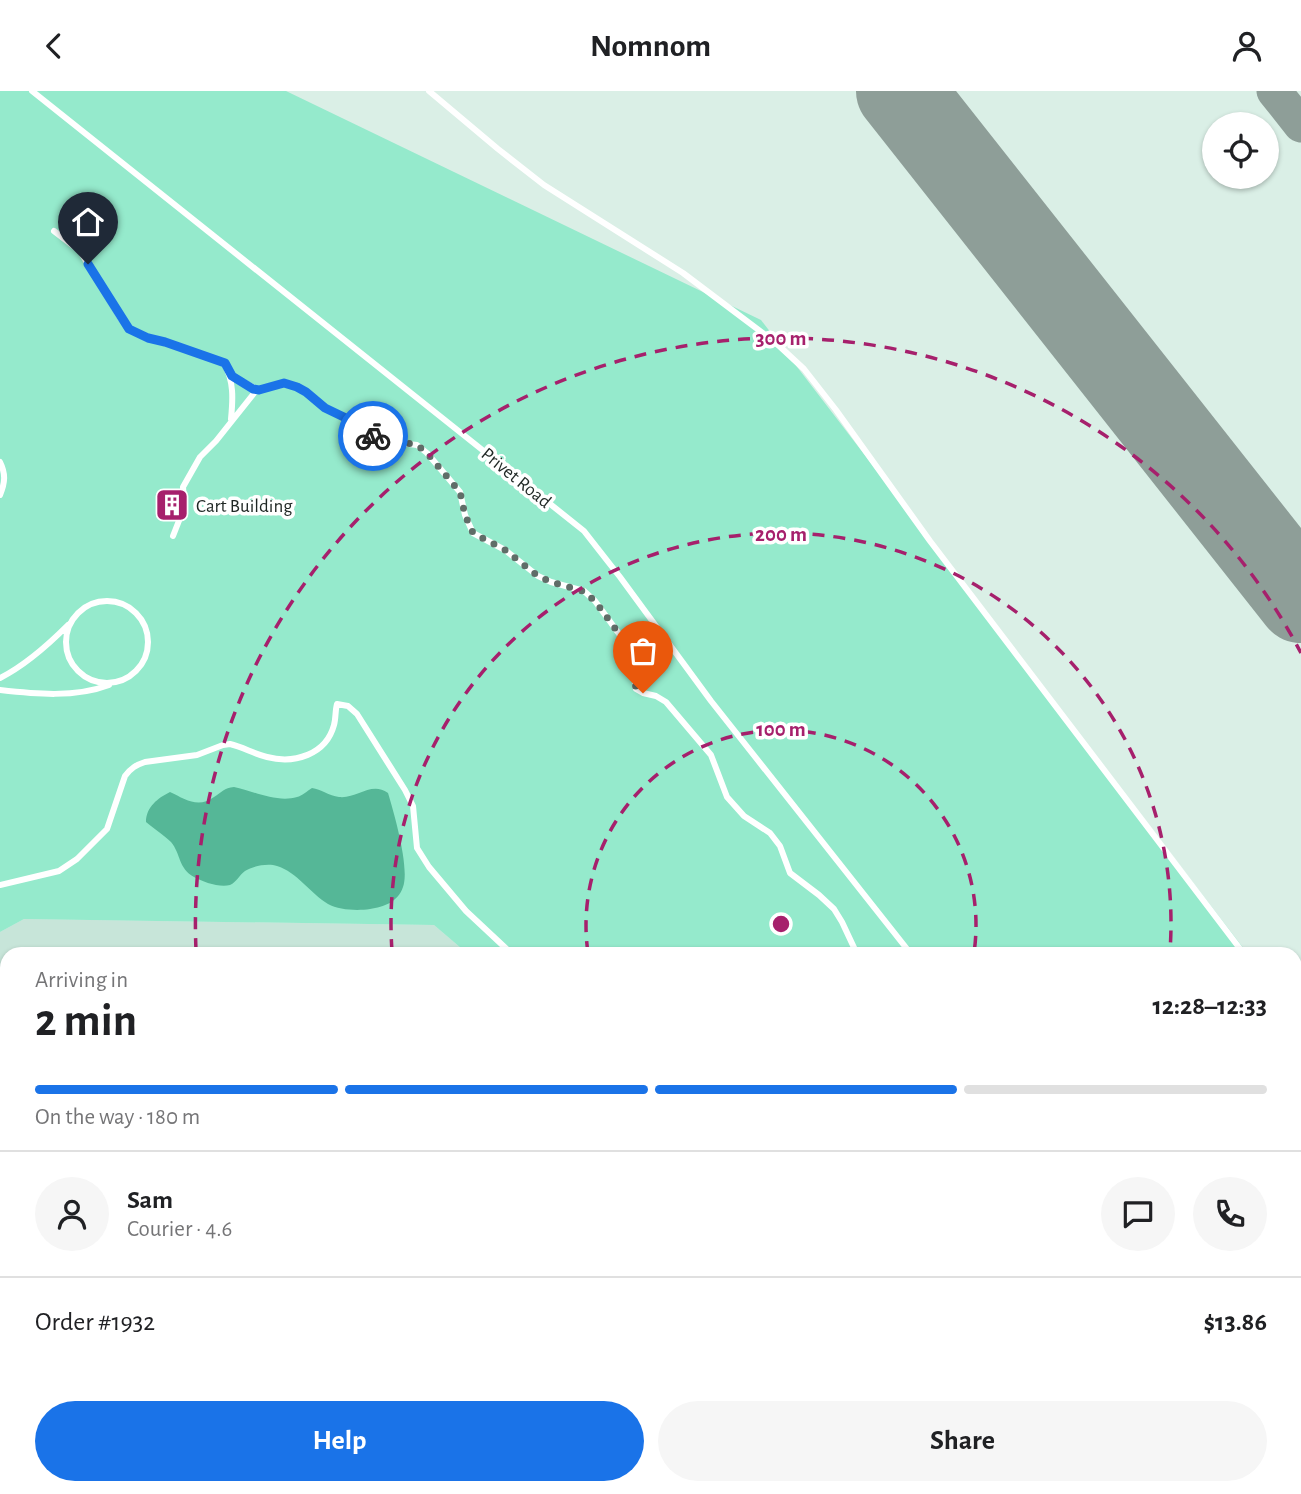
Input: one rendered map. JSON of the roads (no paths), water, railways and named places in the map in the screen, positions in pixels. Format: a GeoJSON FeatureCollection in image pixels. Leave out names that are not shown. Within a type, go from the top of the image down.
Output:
{"type":"FeatureCollection","features":[{"type":"Feature","properties":{"kind":"lane","name":"Privet Road"},"geometry":{"type":"LineString","coordinates":[[32,91],[583,531],[719,712],[905,947]]}},
{"type":"Feature","properties":{"kind":"lane"},"geometry":{"type":"LineString","coordinates":[[429,91],[544,184],[683,273],[776,343],[804,369],[930,541],[1239,947]]}},
{"type":"Feature","properties":{"kind":"lane"},"geometry":{"type":"LineString","coordinates":[[54,231],[80,251],[129,329],[148,338],[225,363],[232,376],[231,421]]}},
{"type":"Feature","properties":{"kind":"lane"},"geometry":{"type":"LineString","coordinates":[[232,376],[259,390]]}},
{"type":"Feature","properties":{"kind":"lane"},"geometry":{"type":"LineString","coordinates":[[173,536],[182,513],[183,487],[200,457],[259,390],[284,383],[297,387],[325,408],[383,441],[417,445],[460,492],[465,515],[473,533],[505,550],[538,576],[583,591],[595,601],[625,642],[632,659],[636,689],[666,702],[711,755],[727,797],[744,816],[770,833],[780,846],[790,873],[834,909],[854,947]]}},
{"type":"Feature","properties":{"kind":"lane"},"geometry":{"type":"LineString","coordinates":[[0,462],[5,483],[0,495]]}},
{"type":"Feature","properties":{"kind":"lane"},"geometry":{"type":"LineString","coordinates":[[0,678],[49,644],[78,613],[90,605],[103,601],[116,602],[128,607],[145,627],[148,640],[141,665],[120,681],[85,692],[0,690]]}},
{"type":"Feature","properties":{"kind":"lane"},"geometry":{"type":"LineString","coordinates":[[70,624],[66,651],[72,664],[81,674],[93,681],[120,681]]}},
{"type":"Feature","properties":{"kind":"lane"},"geometry":{"type":"LineString","coordinates":[[0,885],[59,871],[77,859],[107,829],[125,775],[138,764],[197,755],[230,744],[272,758],[291,759],[309,755],[327,740],[334,726],[337,704],[342,704],[357,714],[405,790],[413,806],[417,848],[429,867],[467,911],[505,947]]}},
{"type":"Feature","properties":{"kind":"place","name":"Cart Building"},"geometry":{"type":"Point","coordinates":[172,505]}}]}
